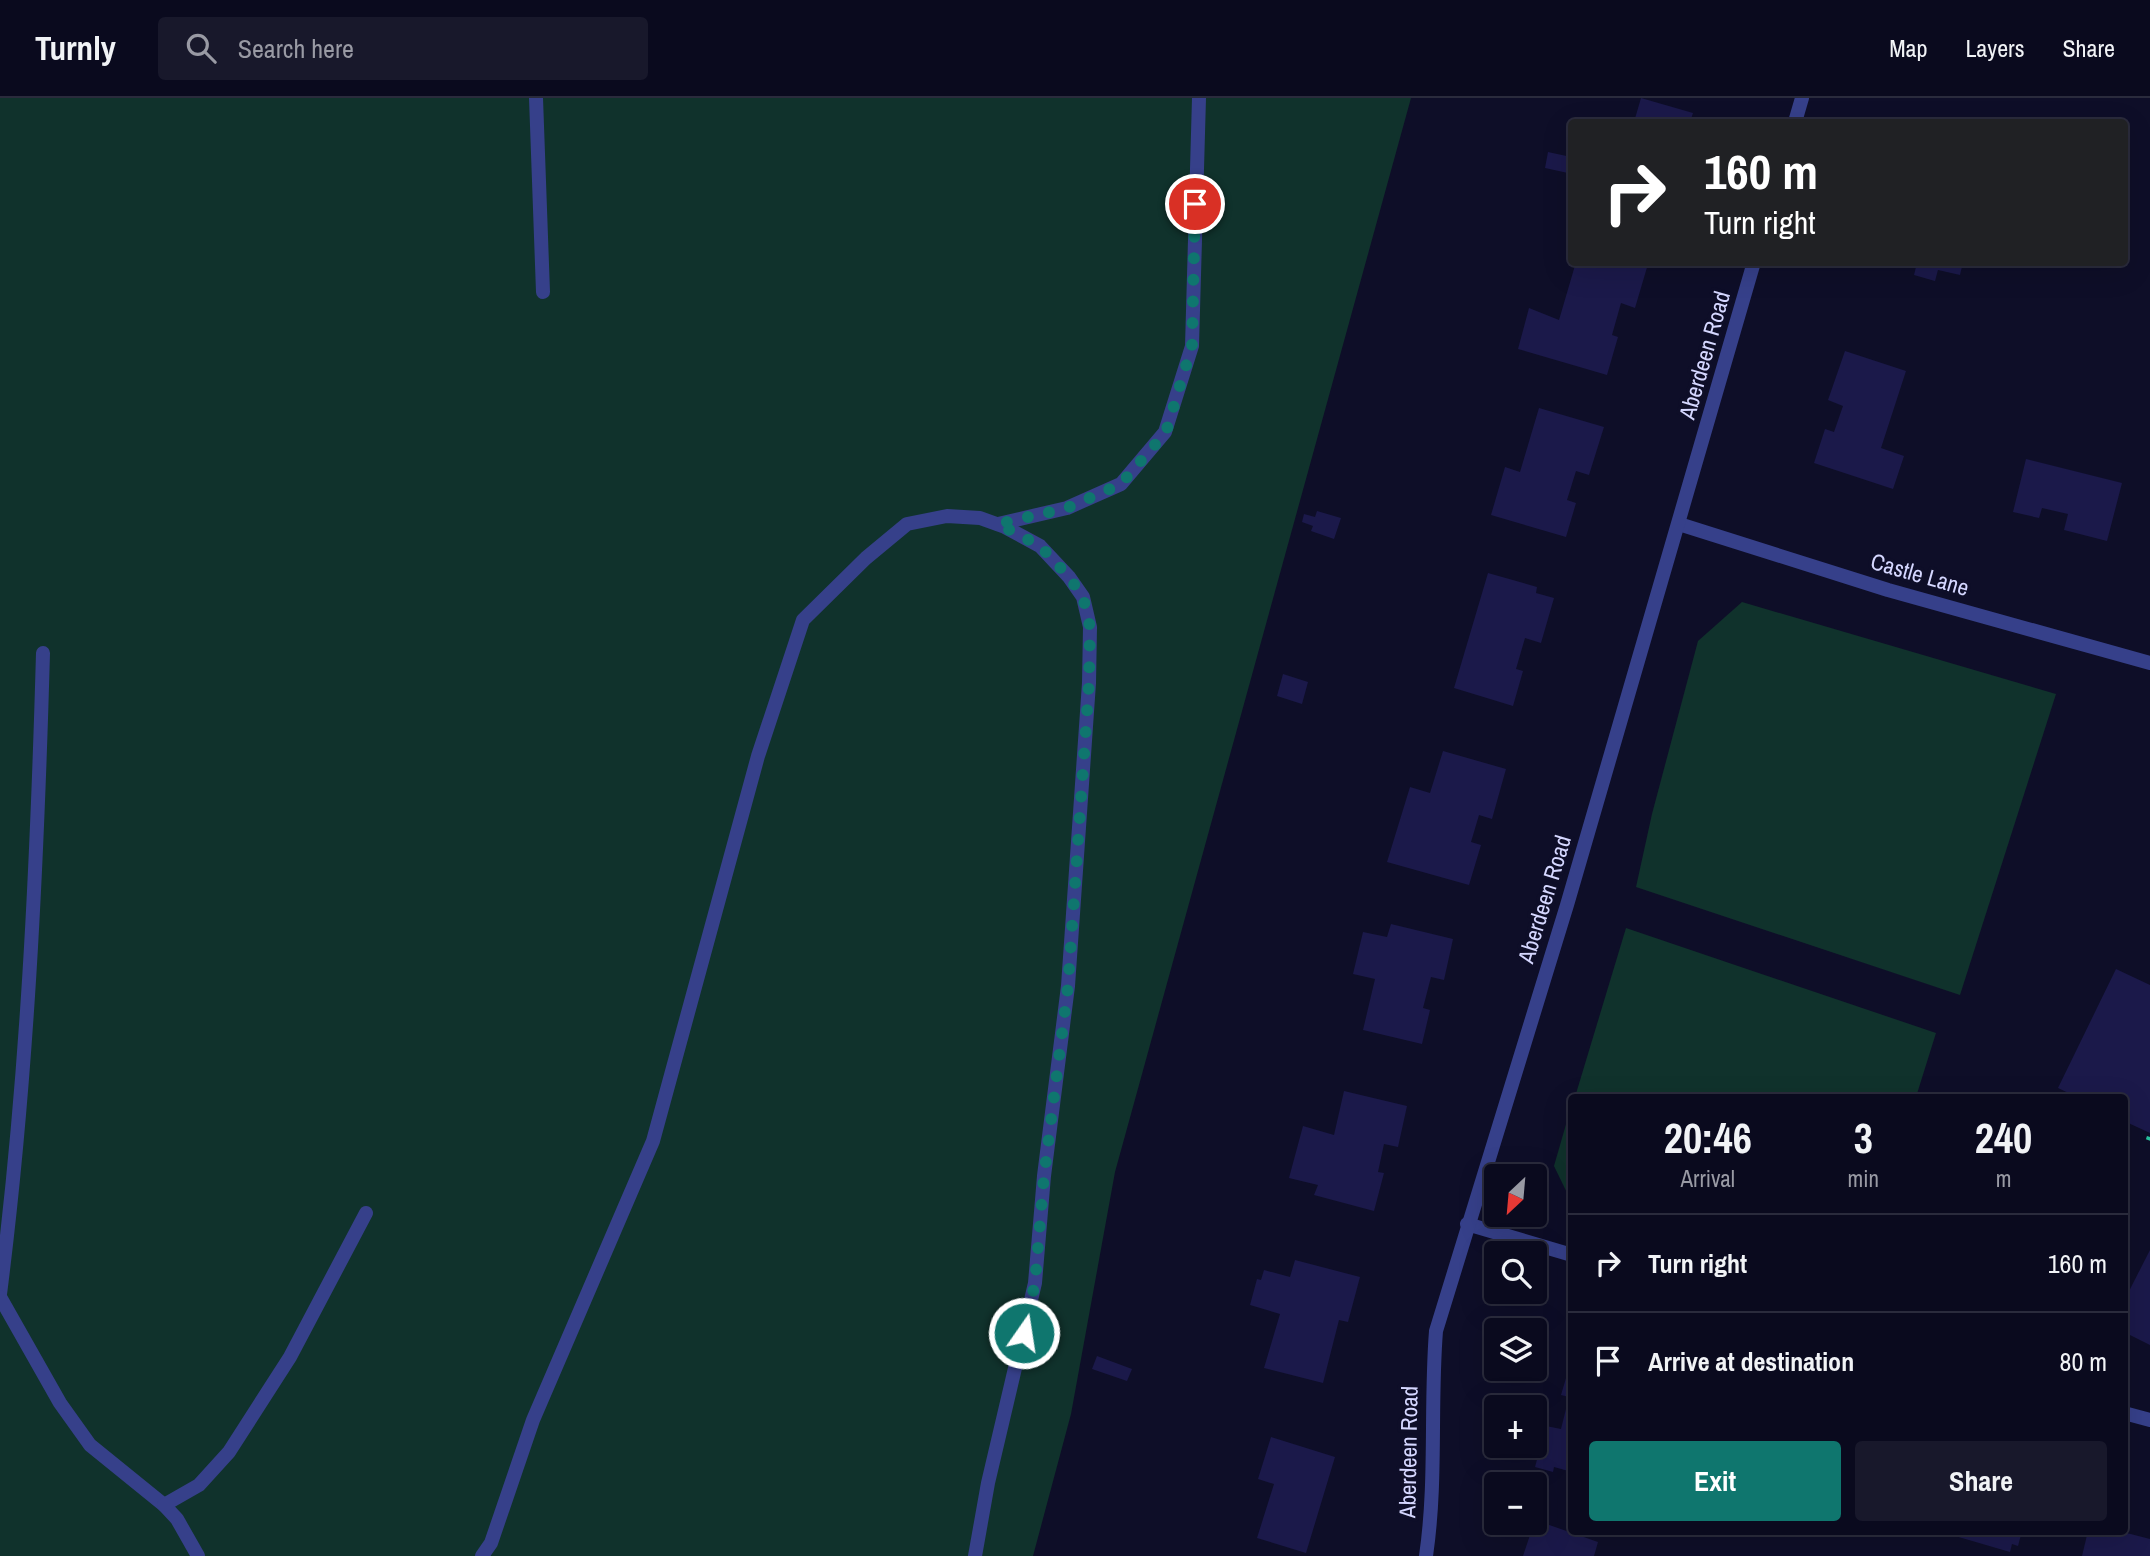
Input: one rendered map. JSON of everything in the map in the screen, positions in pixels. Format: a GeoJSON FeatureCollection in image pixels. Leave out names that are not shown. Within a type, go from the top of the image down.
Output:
{"type":"FeatureCollection","features":[{"type":"Feature","properties":{"kind":"street"},"geometry":{"type":"LineString","coordinates":[[536,98],[543,292]]}},
{"type":"Feature","properties":{"kind":"street"},"geometry":{"type":"LineString","coordinates":[[998,524],[1067,508],[1121,484],[1166,432],[1192,346],[1199,98]]}},
{"type":"Feature","properties":{"kind":"street"},"geometry":{"type":"LineString","coordinates":[[1796,119],[1802,98]]}},
{"type":"Feature","properties":{"kind":"street","name":"Aberdeen Road"},"geometry":{"type":"LineString","coordinates":[[1426,1556],[1433,1477],[1431,1394],[1436,1331],[1567,905],[1753,266]]}},
{"type":"Feature","properties":{"kind":"street"},"geometry":{"type":"LineString","coordinates":[[482,1556],[492,1543],[533,1420],[653,1142],[758,757],[803,620],[866,558],[907,524],[947,516],[980,518],[998,524],[1040,546],[1069,577],[1083,597],[1090,627],[1089,683],[1068,986],[1044,1176],[1035,1283],[988,1483],[975,1556]]}},
{"type":"Feature","properties":{"kind":"street","name":"Castle Lane"},"geometry":{"type":"LineString","coordinates":[[1679,524],[1888,590],[2150,663]]}},
{"type":"Feature","properties":{"kind":"street"},"geometry":{"type":"LineString","coordinates":[[43,653],[39,802],[24,1036],[0,1296],[60,1403],[90,1445],[164,1505],[177,1519],[198,1556]]}},
{"type":"Feature","properties":{"kind":"street"},"geometry":{"type":"LineString","coordinates":[[164,1505],[199,1485],[229,1452],[290,1357],[366,1213]]}},
{"type":"Feature","properties":{"kind":"street"},"geometry":{"type":"LineString","coordinates":[[1467,1224],[1568,1254]]}},
{"type":"Feature","properties":{"kind":"street"},"geometry":{"type":"LineString","coordinates":[[2128,1414],[2150,1420]]}},
{"type":"Feature","properties":{"kind":"green space"},"geometry":{"type":"Polygon","coordinates":[[[0,98],[1411,98],[1115,1172],[1071,1414],[1033,1556],[0,1556],[0,98]]]}},
{"type":"Feature","properties":{"kind":"green space"},"geometry":{"type":"Polygon","coordinates":[[[1742,602],[2056,694],[1960,995],[1636,887],[1652,814],[1698,641],[1742,602]]]}},
{"type":"Feature","properties":{"kind":"green space"},"geometry":{"type":"Polygon","coordinates":[[[1626,928],[1936,1033],[1917,1094],[1576,1094],[1626,928]]]}},
{"type":"Feature","properties":{"kind":"green space"},"geometry":{"type":"Polygon","coordinates":[[[1568,1117],[1568,1195],[1554,1166],[1568,1117]]]}},
{"type":"Feature","properties":{"kind":"building"},"geometry":{"type":"Polygon","coordinates":[[[1641,98],[1693,113],[1691,119],[1635,119],[1641,98]]]}},
{"type":"Feature","properties":{"kind":"building"},"geometry":{"type":"Polygon","coordinates":[[[1548,152],[1568,156],[1568,173],[1545,168],[1548,152]]]}},
{"type":"Feature","properties":{"kind":"building"},"geometry":{"type":"Polygon","coordinates":[[[1575,266],[1647,266],[1635,308],[1621,303],[1612,335],[1618,337],[1607,375],[1518,349],[1529,308],[1559,320],[1575,266]]]}},
{"type":"Feature","properties":{"kind":"building"},"geometry":{"type":"Polygon","coordinates":[[[1913,266],[1962,266],[1960,275],[1938,270],[1935,281],[1914,275],[1916,267],[1913,266]]]}},
{"type":"Feature","properties":{"kind":"building"},"geometry":{"type":"Polygon","coordinates":[[[1845,351],[1906,371],[1881,448],[1904,456],[1893,489],[1814,463],[1825,429],[1834,432],[1843,406],[1828,400],[1845,351]]]}},
{"type":"Feature","properties":{"kind":"building"},"geometry":{"type":"Polygon","coordinates":[[[1539,408],[1604,427],[1589,475],[1576,471],[1567,500],[1576,503],[1566,537],[1491,515],[1505,467],[1520,472],[1539,408]]]}},
{"type":"Feature","properties":{"kind":"building"},"geometry":{"type":"Polygon","coordinates":[[[2026,459],[2122,483],[2107,541],[2064,530],[2068,514],[2042,508],[2039,518],[2013,512],[2026,459]]]}},
{"type":"Feature","properties":{"kind":"building"},"geometry":{"type":"Polygon","coordinates":[[[1317,511],[1341,518],[1334,539],[1311,531],[1313,526],[1302,522],[1304,514],[1315,517],[1317,511]]]}},
{"type":"Feature","properties":{"kind":"building"},"geometry":{"type":"Polygon","coordinates":[[[1488,573],[1537,587],[1536,593],[1554,598],[1541,643],[1525,638],[1516,669],[1523,671],[1513,706],[1454,688],[1488,573]]]}},
{"type":"Feature","properties":{"kind":"building"},"geometry":{"type":"Polygon","coordinates":[[[1283,674],[1308,682],[1302,704],[1277,696],[1283,674]]]}},
{"type":"Feature","properties":{"kind":"building"},"geometry":{"type":"Polygon","coordinates":[[[1443,751],[1506,769],[1492,819],[1479,815],[1471,842],[1481,845],[1469,885],[1387,862],[1410,787],[1430,793],[1443,751]]]}},
{"type":"Feature","properties":{"kind":"building"},"geometry":{"type":"Polygon","coordinates":[[[1391,924],[1453,939],[1444,980],[1431,977],[1423,1008],[1430,1010],[1422,1044],[1363,1030],[1375,979],[1353,974],[1363,932],[1387,937],[1391,924]]]}},
{"type":"Feature","properties":{"kind":"building"},"geometry":{"type":"Polygon","coordinates":[[[2116,969],[2150,985],[2150,1133],[2128,1123],[2128,1094],[2071,1094],[2058,1088],[2116,969]]]}},
{"type":"Feature","properties":{"kind":"building"},"geometry":{"type":"Polygon","coordinates":[[[1344,1091],[1407,1106],[1398,1147],[1384,1144],[1378,1172],[1384,1173],[1374,1211],[1314,1195],[1318,1185],[1289,1178],[1303,1126],[1334,1135],[1344,1091]]]}},
{"type":"Feature","properties":{"kind":"building"},"geometry":{"type":"Polygon","coordinates":[[[2150,1250],[2150,1345],[2128,1334],[2128,1293],[2150,1250]]]}},
{"type":"Feature","properties":{"kind":"building"},"geometry":{"type":"Polygon","coordinates":[[[1295,1260],[1360,1277],[1348,1322],[1339,1320],[1323,1383],[1264,1368],[1280,1314],[1250,1305],[1257,1279],[1261,1280],[1264,1270],[1290,1277],[1295,1260]]]}},
{"type":"Feature","properties":{"kind":"building"},"geometry":{"type":"Polygon","coordinates":[[[1097,1356],[1132,1369],[1127,1381],[1092,1369],[1097,1356]]]}},
{"type":"Feature","properties":{"kind":"building"},"geometry":{"type":"Polygon","coordinates":[[[1568,1371],[1568,1397],[1561,1395],[1568,1371]]]}},
{"type":"Feature","properties":{"kind":"building"},"geometry":{"type":"Polygon","coordinates":[[[1568,1401],[1568,1471],[1554,1467],[1553,1472],[1535,1467],[1537,1458],[1547,1458],[1547,1426],[1561,1429],[1568,1401]]]}},
{"type":"Feature","properties":{"kind":"building"},"geometry":{"type":"Polygon","coordinates":[[[1271,1437],[1335,1457],[1306,1553],[1257,1538],[1274,1484],[1258,1479],[1271,1437]]]}},
{"type":"Feature","properties":{"kind":"building"},"geometry":{"type":"Polygon","coordinates":[[[1547,1524],[1568,1532],[1568,1535],[1578,1535],[1598,1542],[1594,1556],[1523,1556],[1530,1535],[1547,1535],[1547,1524]]]}},
{"type":"Feature","properties":{"kind":"building"},"geometry":{"type":"Polygon","coordinates":[[[2128,1533],[2150,1539],[2150,1556],[2082,1556],[2087,1535],[2128,1533]]]}},
{"type":"Feature","properties":{"kind":"building"},"geometry":{"type":"Polygon","coordinates":[[[1952,1535],[2021,1535],[2018,1546],[2012,1544],[2010,1552],[1952,1535]]]}},
{"type":"Feature","properties":{"kind":"route"},"geometry":{"type":"LineString","coordinates":[[1024,1333],[1035,1283],[1044,1176],[1068,986],[1089,683],[1090,627],[1083,597],[1069,577],[1040,546],[998,524],[1067,508],[1121,484],[1166,432],[1192,346],[1195,204]]}}]}
